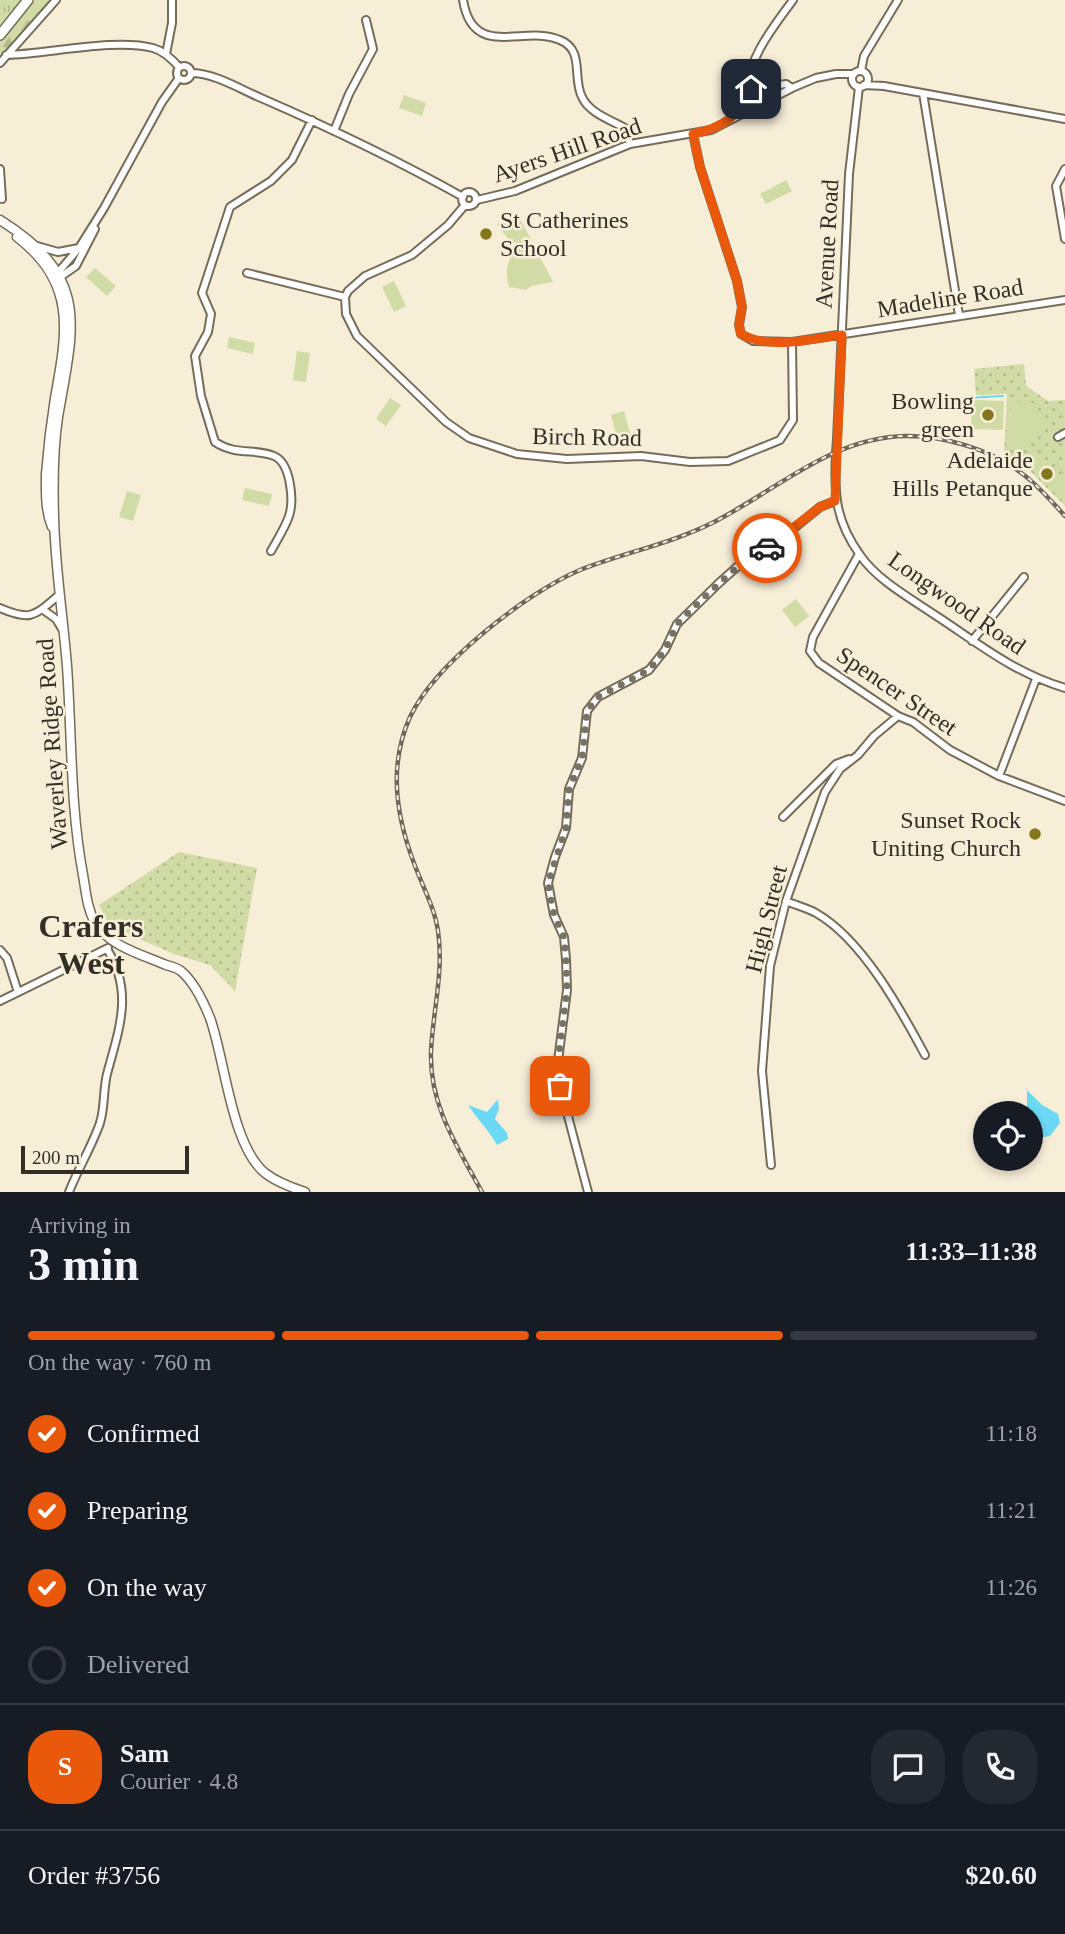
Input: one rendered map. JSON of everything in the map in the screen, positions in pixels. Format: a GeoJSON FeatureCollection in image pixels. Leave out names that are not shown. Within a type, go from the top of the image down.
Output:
{"type":"FeatureCollection","features":[{"type":"Feature","properties":{"kind":"highway"},"geometry":{"type":"LineString","coordinates":[[0,35],[28,0]]}},
{"type":"Feature","properties":{"kind":"main road","name":"Waverley Ridge Road"},"geometry":{"type":"LineString","coordinates":[[0,220],[37,246],[69,299],[71,327],[55,443],[54,533],[67,665],[74,831],[89,911],[97,927],[115,942]]}},
{"type":"Feature","properties":{"kind":"main road","name":"Waverley Ridge Road"},"geometry":{"type":"LineString","coordinates":[[0,226],[33,249],[57,277]]}},
{"type":"Feature","properties":{"kind":"main road"},"geometry":{"type":"LineString","coordinates":[[115,942],[181,971],[198,992],[210,1017],[221,1054],[224,1079],[250,1153],[265,1173],[305,1192]]}},
{"type":"Feature","properties":{"kind":"street"},"geometry":{"type":"LineString","coordinates":[[0,63],[56,0]]}},
{"type":"Feature","properties":{"kind":"street"},"geometry":{"type":"LineString","coordinates":[[166,54],[172,23],[172,0]]}},
{"type":"Feature","properties":{"kind":"street"},"geometry":{"type":"LineString","coordinates":[[463,0],[477,31],[487,36],[548,37],[562,40],[573,50],[576,57],[577,82],[582,98],[591,109],[625,128],[630,144]]}},
{"type":"Feature","properties":{"kind":"street"},"geometry":{"type":"LineString","coordinates":[[731,120],[747,100],[751,89],[749,80],[757,58],[793,0]]}},
{"type":"Feature","properties":{"kind":"street","name":"Avenue Road"},"geometry":{"type":"LineString","coordinates":[[845,528],[835,501],[849,174],[864,56],[898,0]]}},
{"type":"Feature","properties":{"kind":"street"},"geometry":{"type":"LineString","coordinates":[[334,131],[349,94],[373,49],[366,20]]}},
{"type":"Feature","properties":{"kind":"street"},"geometry":{"type":"LineString","coordinates":[[6,55],[124,45],[153,48],[166,54],[179,67]]}},
{"type":"Feature","properties":{"kind":"street"},"geometry":{"type":"LineString","coordinates":[[179,67],[186,66],[191,73],[185,80],[179,78]]}},
{"type":"Feature","properties":{"kind":"street"},"geometry":{"type":"LineString","coordinates":[[179,67],[179,78]]}},
{"type":"Feature","properties":{"kind":"street","name":"Ayers Hill Road"},"geometry":{"type":"LineString","coordinates":[[191,73],[220,81],[404,163],[464,201],[470,192],[477,200],[515,191],[630,144],[711,130],[792,88],[825,76],[860,79],[923,93]]}},
{"type":"Feature","properties":{"kind":"street"},"geometry":{"type":"LineString","coordinates":[[57,277],[104,208],[162,102],[179,78]]}},
{"type":"Feature","properties":{"kind":"street"},"geometry":{"type":"LineString","coordinates":[[751,89],[786,84],[792,88]]}},
{"type":"Feature","properties":{"kind":"street"},"geometry":{"type":"LineString","coordinates":[[959,315],[923,93],[1065,119]]}},
{"type":"Feature","properties":{"kind":"street"},"geometry":{"type":"LineString","coordinates":[[271,551],[289,516],[292,496],[288,476],[282,462],[274,456],[241,452],[222,447],[215,442],[201,396],[195,356],[208,332],[211,314],[202,293],[230,207],[271,181],[292,160],[312,120]]}},
{"type":"Feature","properties":{"kind":"street","name":"Madeline Road"},"geometry":{"type":"LineString","coordinates":[[693,134],[700,167],[737,281],[742,307],[739,325],[741,334],[753,341],[792,342],[1065,300]]}},
{"type":"Feature","properties":{"kind":"street"},"geometry":{"type":"LineString","coordinates":[[0,169],[2,199]]}},
{"type":"Feature","properties":{"kind":"street"},"geometry":{"type":"LineString","coordinates":[[1065,169],[1056,186],[1065,239]]}},
{"type":"Feature","properties":{"kind":"street"},"geometry":{"type":"LineString","coordinates":[[247,273],[345,297],[365,276],[412,254],[448,225],[464,201],[472,205],[477,200]]}},
{"type":"Feature","properties":{"kind":"street"},"geometry":{"type":"LineString","coordinates":[[57,277],[76,265],[104,208]]}},
{"type":"Feature","properties":{"kind":"street","name":"Waverley Ridge Road"},"geometry":{"type":"LineString","coordinates":[[37,246],[58,252],[79,248]]}},
{"type":"Feature","properties":{"kind":"street","name":"Birch Road"},"geometry":{"type":"LineString","coordinates":[[345,297],[346,314],[357,335],[446,422],[469,438],[517,454],[567,459],[641,456],[690,462],[728,461],[757,451],[780,440],[793,419],[792,342]]}},
{"type":"Feature","properties":{"kind":"street"},"geometry":{"type":"LineString","coordinates":[[1058,437],[1065,433]]}},
{"type":"Feature","properties":{"kind":"street"},"geometry":{"type":"LineString","coordinates":[[588,1192],[560,1086],[558,1061],[567,990],[566,959],[564,937],[554,915],[548,883],[566,828],[569,789],[582,758],[587,711],[598,697],[649,670],[665,650],[677,624],[729,574],[777,542],[820,507],[835,501]]}},
{"type":"Feature","properties":{"kind":"street","name":"Longwood Road"},"geometry":{"type":"LineString","coordinates":[[845,528],[859,554],[883,578],[972,641],[1036,679],[1065,688]]}},
{"type":"Feature","properties":{"kind":"street","name":"Spencer Street"},"geometry":{"type":"LineString","coordinates":[[859,554],[813,637],[810,651],[819,663],[898,716],[913,722],[950,750],[999,776],[1065,801]]}},
{"type":"Feature","properties":{"kind":"street"},"geometry":{"type":"LineString","coordinates":[[972,641],[1024,577]]}},
{"type":"Feature","properties":{"kind":"street"},"geometry":{"type":"LineString","coordinates":[[0,608],[21,616],[34,615],[60,594]]}},
{"type":"Feature","properties":{"kind":"street"},"geometry":{"type":"LineString","coordinates":[[42,609],[56,620],[63,631]]}},
{"type":"Feature","properties":{"kind":"street"},"geometry":{"type":"LineString","coordinates":[[999,776],[1036,679]]}},
{"type":"Feature","properties":{"kind":"street","name":"High Street"},"geometry":{"type":"LineString","coordinates":[[771,1165],[762,1071],[770,966],[786,901],[825,792],[840,769],[898,716]]}},
{"type":"Feature","properties":{"kind":"street"},"geometry":{"type":"LineString","coordinates":[[783,817],[836,765],[858,755]]}},
{"type":"Feature","properties":{"kind":"street"},"geometry":{"type":"LineString","coordinates":[[786,901],[817,914],[841,933],[875,971],[925,1055]]}},
{"type":"Feature","properties":{"kind":"street"},"geometry":{"type":"LineString","coordinates":[[0,1001],[107,949],[115,942]]}},
{"type":"Feature","properties":{"kind":"street"},"geometry":{"type":"LineString","coordinates":[[69,1192],[100,1122],[107,1075],[121,1020],[123,996],[120,973],[107,949]]}},
{"type":"Feature","properties":{"kind":"street"},"geometry":{"type":"LineString","coordinates":[[0,950],[7,958],[18,992]]}},
{"type":"Feature","properties":{"kind":"green space"},"geometry":{"type":"Polygon","coordinates":[[[0,0],[30,0],[0,36],[0,0]]]}},
{"type":"Feature","properties":{"kind":"green space"},"geometry":{"type":"Polygon","coordinates":[[[28,0],[56,0],[0,63],[0,35],[28,0]]]}},
{"type":"Feature","properties":{"kind":"green space"},"geometry":{"type":"Polygon","coordinates":[[[404,95],[426,103],[422,116],[399,108],[404,95]]]}},
{"type":"Feature","properties":{"kind":"green space"},"geometry":{"type":"Polygon","coordinates":[[[786,180],[792,191],[766,204],[760,194],[786,180]]]}},
{"type":"Feature","properties":{"kind":"green space"},"geometry":{"type":"Polygon","coordinates":[[[517,214],[531,239],[519,246],[516,242],[512,244],[497,224],[517,214]]]}},
{"type":"Feature","properties":{"kind":"green space"},"geometry":{"type":"Polygon","coordinates":[[[532,242],[553,282],[531,286],[526,290],[509,287],[507,271],[510,259],[518,250],[532,242]]]}},
{"type":"Feature","properties":{"kind":"green space"},"geometry":{"type":"Polygon","coordinates":[[[95,268],[116,286],[107,296],[86,277],[95,268]]]}},
{"type":"Feature","properties":{"kind":"green space"},"geometry":{"type":"Polygon","coordinates":[[[394,281],[406,306],[394,312],[382,287],[394,281]]]}},
{"type":"Feature","properties":{"kind":"green space"},"geometry":{"type":"Polygon","coordinates":[[[229,337],[255,343],[253,354],[227,348],[229,337]]]}},
{"type":"Feature","properties":{"kind":"green space"},"geometry":{"type":"Polygon","coordinates":[[[297,351],[310,353],[306,382],[293,380],[297,351]]]}},
{"type":"Feature","properties":{"kind":"green space"},"geometry":{"type":"Polygon","coordinates":[[[1024,364],[1026,386],[1048,401],[1065,400],[1065,506],[1024,465],[1004,454],[1007,394],[976,395],[974,369],[1024,364]]]}},
{"type":"Feature","properties":{"kind":"green space"},"geometry":{"type":"Polygon","coordinates":[[[390,398],[401,405],[386,426],[376,419],[390,398]]]}},
{"type":"Feature","properties":{"kind":"green space","name":"Bowling green"},"geometry":{"type":"Polygon","coordinates":[[[972,400],[1004,401],[1003,430],[971,429],[972,400]]]}},
{"type":"Feature","properties":{"kind":"green space"},"geometry":{"type":"Polygon","coordinates":[[[1011,401],[1034,403],[1034,410],[1046,411],[1045,434],[1032,434],[1031,450],[1008,448],[1011,401]]]}},
{"type":"Feature","properties":{"kind":"green space"},"geometry":{"type":"Polygon","coordinates":[[[624,411],[631,437],[618,441],[611,415],[624,411]]]}},
{"type":"Feature","properties":{"kind":"green space","name":"Adelaide Hills Petanque"},"geometry":{"type":"Polygon","coordinates":[[[1039,456],[1065,482],[1065,502],[1028,466],[1039,456]]]}},
{"type":"Feature","properties":{"kind":"green space"},"geometry":{"type":"Polygon","coordinates":[[[245,488],[272,494],[269,506],[242,500],[245,488]]]}},
{"type":"Feature","properties":{"kind":"green space"},"geometry":{"type":"Polygon","coordinates":[[[127,491],[141,495],[133,521],[119,517],[127,491]]]}},
{"type":"Feature","properties":{"kind":"green space"},"geometry":{"type":"Polygon","coordinates":[[[796,599],[809,616],[795,627],[782,610],[796,599]]]}},
{"type":"Feature","properties":{"kind":"green space"},"geometry":{"type":"Polygon","coordinates":[[[179,852],[257,868],[235,991],[210,965],[174,954],[110,926],[99,905],[179,852]]]}},
{"type":"Feature","properties":{"kind":"water"},"geometry":{"type":"Polygon","coordinates":[[[1027,1090],[1038,1101],[1027,1101],[1027,1090]]]}},
{"type":"Feature","properties":{"kind":"water"},"geometry":{"type":"Polygon","coordinates":[[[498,1099],[499,1109],[495,1119],[507,1133],[508,1139],[497,1145],[468,1105],[487,1112],[498,1099]]]}},
{"type":"Feature","properties":{"kind":"water"},"geometry":{"type":"Polygon","coordinates":[[[1043,1106],[1058,1114],[1060,1123],[1050,1136],[1043,1137],[1043,1106]]]}},
{"type":"Feature","properties":{"kind":"waterway"},"geometry":{"type":"LineString","coordinates":[[931,400],[1003,396]]}},
{"type":"Feature","properties":{"kind":"railway"},"geometry":{"type":"LineString","coordinates":[[482,1192],[446,1124],[435,1089],[431,1051],[440,946],[437,923],[404,833],[397,794],[403,736],[422,696],[440,675],[484,632],[558,581],[580,570],[663,543],[712,523],[805,468],[853,446],[879,439],[906,436],[936,438],[981,451],[1008,464],[1026,477],[1065,516]]}},
{"type":"Feature","properties":{"kind":"way so far"},"geometry":{"type":"LineString","coordinates":[[560,1086],[558,1061],[567,990],[566,959],[564,937],[554,915],[548,883],[566,828],[569,789],[582,758],[587,711],[598,697],[649,670],[665,650],[677,624],[738,566],[767,548]]}},
{"type":"Feature","properties":{"kind":"place","name":"St Catherines School"},"geometry":{"type":"Point","coordinates":[486,234]}},
{"type":"Feature","properties":{"kind":"place","name":"Bowling green"},"geometry":{"type":"Point","coordinates":[988,415]}},
{"type":"Feature","properties":{"kind":"place","name":"Adelaide Hills Petanque"},"geometry":{"type":"Point","coordinates":[1047,474]}},
{"type":"Feature","properties":{"kind":"place","name":"Sunset Rock Uniting Church"},"geometry":{"type":"Point","coordinates":[1035,834]}},
{"type":"Feature","properties":{"kind":"district","name":"Crafers West"},"geometry":{"type":"Point","coordinates":[91,944]}},
{"type":"Feature","properties":{"kind":"route"},"geometry":{"type":"LineString","coordinates":[[751,89],[747,100],[731,120],[711,130],[693,134],[700,167],[737,281],[742,307],[739,325],[741,334],[753,341],[792,342],[842,335],[835,501],[820,507],[767,548]]}}]}
